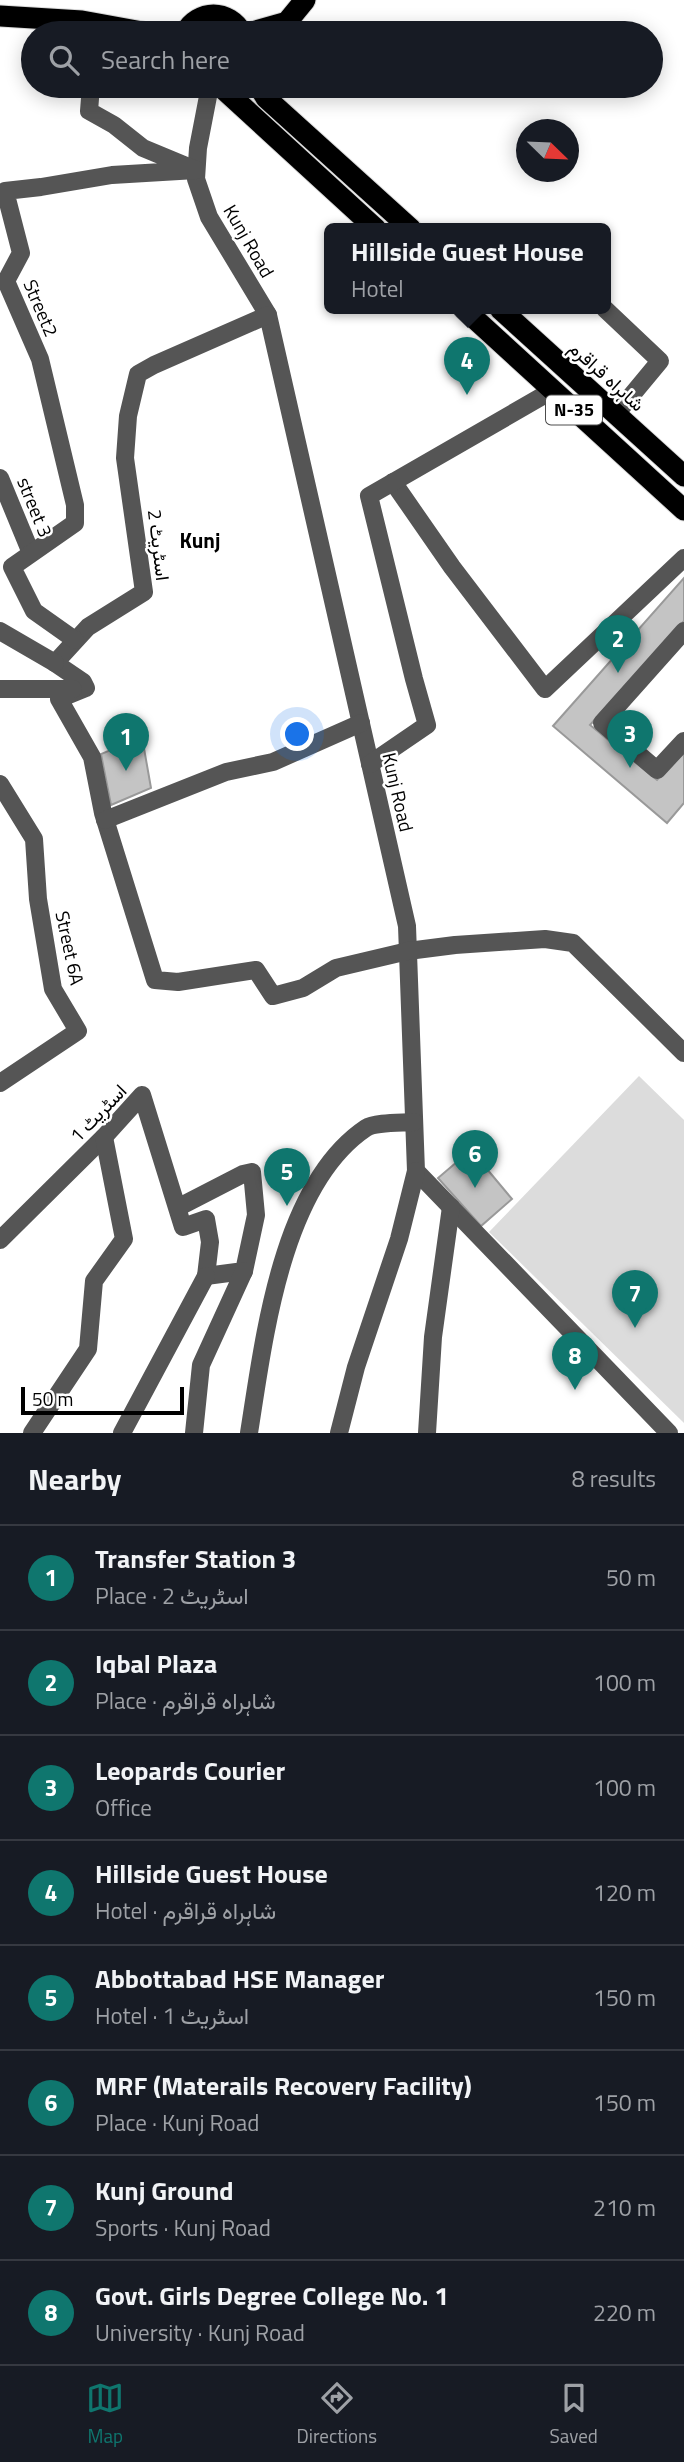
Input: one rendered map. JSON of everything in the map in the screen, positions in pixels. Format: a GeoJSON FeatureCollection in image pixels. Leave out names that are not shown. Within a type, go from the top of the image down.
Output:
{"type":"FeatureCollection","features":[{"type":"Feature","properties":{"kind":"highway"},"geometry":{"type":"LineString","coordinates":[[288,21],[305,0]]}},
{"type":"Feature","properties":{"kind":"highway"},"geometry":{"type":"LineString","coordinates":[[194,21],[211,14],[233,21]]}},
{"type":"Feature","properties":{"kind":"highway"},"geometry":{"type":"LineString","coordinates":[[0,16],[82,21]]}},
{"type":"Feature","properties":{"kind":"highway"},"geometry":{"type":"LineString","coordinates":[[233,98],[369,223]]}},
{"type":"Feature","properties":{"kind":"highway"},"geometry":{"type":"LineString","coordinates":[[266,98],[404,223]]}},
{"type":"Feature","properties":{"kind":"highway","name":"N-35"},"geometry":{"type":"LineString","coordinates":[[469,314],[684,510]]}},
{"type":"Feature","properties":{"kind":"highway","name":"شاہراہ قراقرم"},"geometry":{"type":"LineString","coordinates":[[506,314],[684,476]]}},
{"type":"Feature","properties":{"kind":"street"},"geometry":{"type":"LineString","coordinates":[[90,98],[89,111],[114,125],[143,148],[196,170]]}},
{"type":"Feature","properties":{"kind":"street","name":"Kunj Road"},"geometry":{"type":"LineString","coordinates":[[207,98],[198,148],[196,179],[209,217],[268,315],[407,926],[416,1171],[400,1239],[356,1367],[339,1433]]}},
{"type":"Feature","properties":{"kind":"street","name":"Street2"},"geometry":{"type":"LineString","coordinates":[[75,640],[34,611],[12,567],[75,523],[75,505],[40,359],[6,281],[20,253],[5,191],[112,175],[196,170]]}},
{"type":"Feature","properties":{"kind":"street"},"geometry":{"type":"LineString","coordinates":[[610,314],[660,360],[616,414]]}},
{"type":"Feature","properties":{"kind":"street","name":"اسٹریٹ 2"},"geometry":{"type":"LineString","coordinates":[[55,663],[88,627],[144,592],[125,458],[128,416],[138,374],[268,315]]}},
{"type":"Feature","properties":{"kind":"street"},"geometry":{"type":"LineString","coordinates":[[370,764],[427,725],[369,496],[553,390]]}},
{"type":"Feature","properties":{"kind":"street","name":"street 3"},"geometry":{"type":"LineString","coordinates":[[0,478],[31,553]]}},
{"type":"Feature","properties":{"kind":"street"},"geometry":{"type":"LineString","coordinates":[[393,482],[452,568],[545,689],[684,558]]}},
{"type":"Feature","properties":{"kind":"street"},"geometry":{"type":"LineString","coordinates":[[0,631],[55,663],[83,682],[86,688]]}},
{"type":"Feature","properties":{"kind":"street"},"geometry":{"type":"LineString","coordinates":[[684,631],[602,723],[657,770],[684,741]]}},
{"type":"Feature","properties":{"kind":"street"},"geometry":{"type":"LineString","coordinates":[[0,690],[86,688]]}},
{"type":"Feature","properties":{"kind":"street"},"geometry":{"type":"LineString","coordinates":[[86,688],[59,699],[92,757],[105,820],[155,980],[178,982],[256,970],[272,996],[303,988],[336,968],[408,951],[545,939],[573,943],[684,1053]]}},
{"type":"Feature","properties":{"kind":"street"},"geometry":{"type":"LineString","coordinates":[[105,820],[226,772],[274,762],[361,723]]}},
{"type":"Feature","properties":{"kind":"street","name":"Street 6A"},"geometry":{"type":"LineString","coordinates":[[0,785],[34,839],[38,899],[53,989],[78,1031],[0,1083]]}},
{"type":"Feature","properties":{"kind":"street","name":"اسٹریٹ 1"},"geometry":{"type":"LineString","coordinates":[[0,1240],[104,1137],[142,1095],[177,1208]]}},
{"type":"Feature","properties":{"kind":"street"},"geometry":{"type":"LineString","coordinates":[[249,1433],[267,1319],[298,1214],[328,1162],[369,1126],[414,1122]]}},
{"type":"Feature","properties":{"kind":"street"},"geometry":{"type":"LineString","coordinates":[[32,1433],[88,1349],[94,1282],[124,1239],[104,1137]]}},
{"type":"Feature","properties":{"kind":"street"},"geometry":{"type":"LineString","coordinates":[[416,1171],[669,1433]]}},
{"type":"Feature","properties":{"kind":"street"},"geometry":{"type":"LineString","coordinates":[[122,1433],[206,1276],[210,1242],[206,1219],[183,1227],[177,1208],[251,1172],[256,1215],[244,1271],[201,1365],[194,1433]]}},
{"type":"Feature","properties":{"kind":"street"},"geometry":{"type":"LineString","coordinates":[[427,1433],[433,1338],[451,1207]]}},
{"type":"Feature","properties":{"kind":"street"},"geometry":{"type":"LineString","coordinates":[[206,1276],[244,1271]]}},
{"type":"Feature","properties":{"kind":"shaded area"},"geometry":{"type":"Polygon","coordinates":[[[639,1076],[684,1120],[684,1423],[489,1232],[639,1076]]]}},
{"type":"Feature","properties":{"kind":"building"},"geometry":{"type":"Polygon","coordinates":[[[684,578],[684,621],[590,725],[657,780],[684,752],[684,803],[667,823],[553,726],[684,578]]]}},
{"type":"Feature","properties":{"kind":"building"},"geometry":{"type":"Polygon","coordinates":[[[142,737],[151,788],[111,805],[101,754],[142,737]]]}},
{"type":"Feature","properties":{"kind":"building"},"geometry":{"type":"Polygon","coordinates":[[[471,1150],[512,1199],[481,1226],[438,1178],[471,1150]]]}},
{"type":"Feature","properties":{"kind":"place","name":"Hillside Guest House"},"geometry":{"type":"Point","coordinates":[467,395]}},
{"type":"Feature","properties":{"kind":"place","name":"Iqbal Plaza"},"geometry":{"type":"Point","coordinates":[618,673]}},
{"type":"Feature","properties":{"kind":"place","name":"Leopards Courier"},"geometry":{"type":"Point","coordinates":[630,768]}},
{"type":"Feature","properties":{"kind":"place","name":"Transfer Station 3"},"geometry":{"type":"Point","coordinates":[126,771]}},
{"type":"Feature","properties":{"kind":"place","name":"MRF (Materails Recovery Facility)"},"geometry":{"type":"Point","coordinates":[475,1188]}},
{"type":"Feature","properties":{"kind":"place","name":"Abbottabad HSE Manager"},"geometry":{"type":"Point","coordinates":[287,1206]}},
{"type":"Feature","properties":{"kind":"place","name":"Kunj Ground"},"geometry":{"type":"Point","coordinates":[635,1328]}},
{"type":"Feature","properties":{"kind":"place","name":"Govt. Girls Degree College No. 1"},"geometry":{"type":"Point","coordinates":[575,1390]}},
{"type":"Feature","properties":{"kind":"district","name":"Kunj"},"geometry":{"type":"Point","coordinates":[200,541]}}]}
